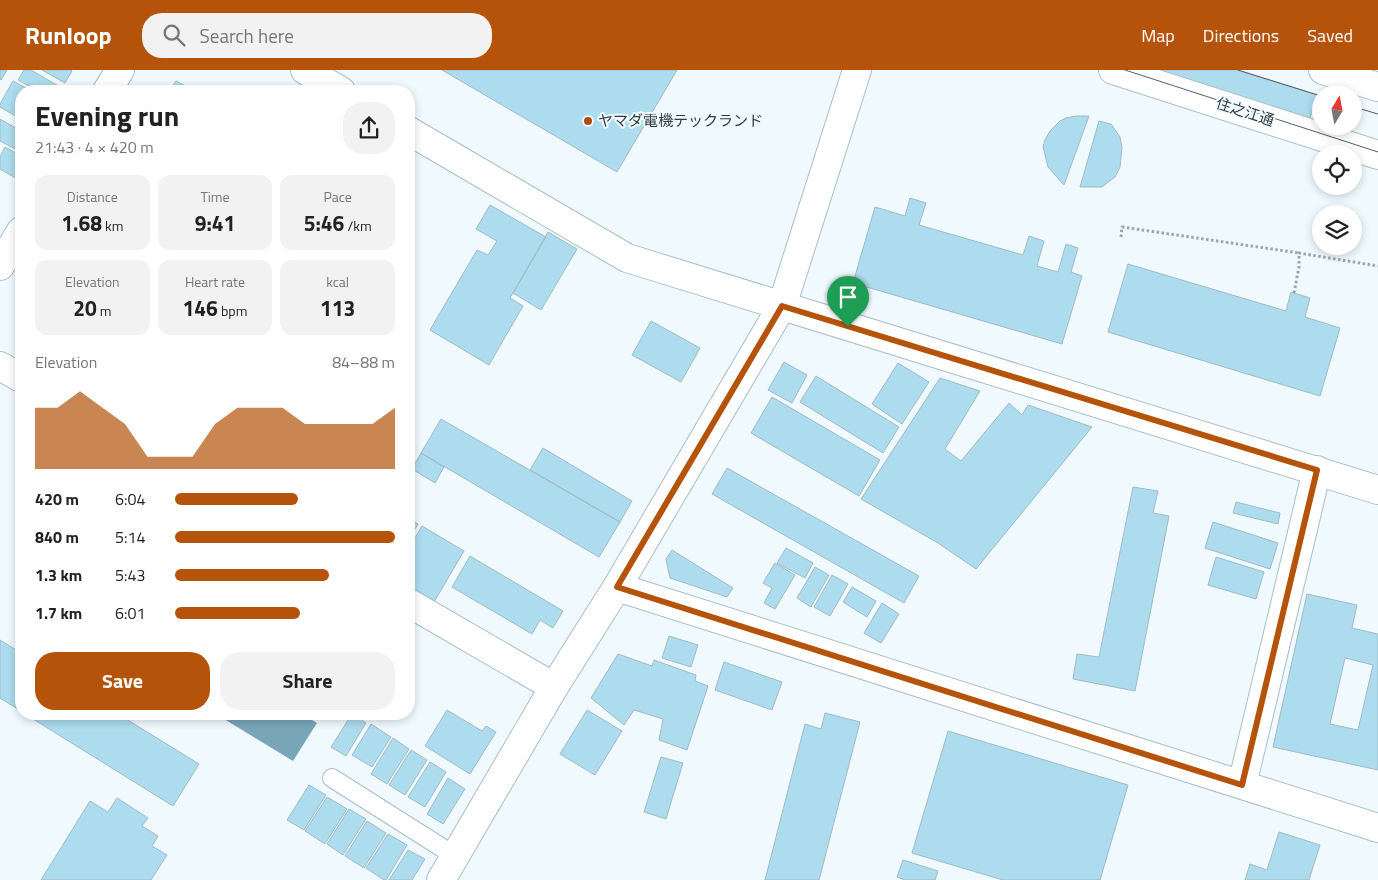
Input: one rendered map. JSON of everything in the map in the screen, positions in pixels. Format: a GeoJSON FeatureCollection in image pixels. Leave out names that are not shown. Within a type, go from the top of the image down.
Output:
{"type":"FeatureCollection","features":[{"type":"Feature","properties":{"kind":"street"},"geometry":{"type":"LineString","coordinates":[[111,85],[120,70]]}},
{"type":"Feature","properties":{"kind":"street"},"geometry":{"type":"LineString","coordinates":[[305,70],[331,85]]}},
{"type":"Feature","properties":{"kind":"street"},"geometry":{"type":"LineString","coordinates":[[441,880],[554,687],[617,587],[782,306],[857,70]]}},
{"type":"Feature","properties":{"kind":"street","name":"住之江通"},"geometry":{"type":"LineString","coordinates":[[1113,70],[1378,155]]}},
{"type":"Feature","properties":{"kind":"street"},"geometry":{"type":"LineString","coordinates":[[1323,70],[1378,87]]}},
{"type":"Feature","properties":{"kind":"street"},"geometry":{"type":"LineString","coordinates":[[415,134],[627,258],[1378,490]]}},
{"type":"Feature","properties":{"kind":"street"},"geometry":{"type":"LineString","coordinates":[[0,266],[15,241]]}},
{"type":"Feature","properties":{"kind":"street"},"geometry":{"type":"LineString","coordinates":[[0,366],[15,375]]}},
{"type":"Feature","properties":{"kind":"street"},"geometry":{"type":"LineString","coordinates":[[1242,785],[1317,470]]}},
{"type":"Feature","properties":{"kind":"street"},"geometry":{"type":"LineString","coordinates":[[617,587],[1378,828]]}},
{"type":"Feature","properties":{"kind":"street"},"geometry":{"type":"LineString","coordinates":[[415,606],[554,687]]}},
{"type":"Feature","properties":{"kind":"lane"},"geometry":{"type":"LineString","coordinates":[[332,778],[455,856]]}},
{"type":"Feature","properties":{"kind":"path"},"geometry":{"type":"LineString","coordinates":[[1121,237],[1122,227],[1378,266]]}},
{"type":"Feature","properties":{"kind":"path"},"geometry":{"type":"LineString","coordinates":[[1294,293],[1300,267],[1300,253]]}},
{"type":"Feature","properties":{"kind":"water"},"geometry":{"type":"Polygon","coordinates":[[[226,720],[312,720],[317,723],[293,761],[226,720]]]}},
{"type":"Feature","properties":{"kind":"building"},"geometry":{"type":"Polygon","coordinates":[[[0,70],[7,70],[1,80],[0,79],[0,70]]]}},
{"type":"Feature","properties":{"kind":"building"},"geometry":{"type":"Polygon","coordinates":[[[24,70],[31,70],[57,85],[27,85],[18,80],[24,70]]]}},
{"type":"Feature","properties":{"kind":"building"},"geometry":{"type":"Polygon","coordinates":[[[42,70],[71,70],[72,71],[65,83],[42,70]]]}},
{"type":"Feature","properties":{"kind":"building","name":"ヤマダ電機テックランド"},"geometry":{"type":"Polygon","coordinates":[[[442,70],[677,70],[617,172],[442,70]]]}},
{"type":"Feature","properties":{"kind":"building"},"geometry":{"type":"Polygon","coordinates":[[[1121,70],[1236,70],[1312,93],[1312,112],[1307,128],[1121,70]]]}},
{"type":"Feature","properties":{"kind":"building"},"geometry":{"type":"Polygon","coordinates":[[[13,81],[21,85],[15,85],[15,116],[0,107],[13,81]]]}},
{"type":"Feature","properties":{"kind":"building"},"geometry":{"type":"Polygon","coordinates":[[[176,81],[184,85],[173,85],[176,81]]]}},
{"type":"Feature","properties":{"kind":"building"},"geometry":{"type":"Polygon","coordinates":[[[1076,116],[1089,116],[1064,185],[1048,167],[1043,147],[1050,131],[1060,121],[1076,116]]]}},
{"type":"Feature","properties":{"kind":"building"},"geometry":{"type":"Polygon","coordinates":[[[0,119],[15,128],[15,149],[0,141],[0,119]]]}},
{"type":"Feature","properties":{"kind":"building"},"geometry":{"type":"Polygon","coordinates":[[[1099,121],[1111,124],[1120,137],[1122,147],[1120,167],[1115,177],[1102,187],[1080,187],[1099,121]]]}},
{"type":"Feature","properties":{"kind":"building"},"geometry":{"type":"Polygon","coordinates":[[[5,147],[15,153],[15,178],[0,169],[0,157],[5,147]]]}},
{"type":"Feature","properties":{"kind":"building"},"geometry":{"type":"Polygon","coordinates":[[[910,198],[926,203],[919,225],[1023,255],[1029,236],[1044,241],[1037,266],[1058,272],[1066,244],[1078,248],[1071,272],[1082,276],[1062,344],[853,283],[875,207],[905,216],[910,198]]]}},
{"type":"Feature","properties":{"kind":"building"},"geometry":{"type":"Polygon","coordinates":[[[490,205],[546,237],[510,298],[523,306],[489,365],[430,330],[477,250],[488,255],[497,241],[476,229],[490,205]]]}},
{"type":"Feature","properties":{"kind":"building"},"geometry":{"type":"Polygon","coordinates":[[[548,232],[577,249],[541,310],[513,293],[548,232]]]}},
{"type":"Feature","properties":{"kind":"building"},"geometry":{"type":"Polygon","coordinates":[[[1128,264],[1286,311],[1291,292],[1310,298],[1305,317],[1340,328],[1320,396],[1108,332],[1128,264]]]}},
{"type":"Feature","properties":{"kind":"building"},"geometry":{"type":"Polygon","coordinates":[[[651,321],[700,348],[681,382],[632,355],[651,321]]]}},
{"type":"Feature","properties":{"kind":"building"},"geometry":{"type":"Polygon","coordinates":[[[784,362],[807,375],[792,403],[768,390],[784,362]]]}},
{"type":"Feature","properties":{"kind":"building"},"geometry":{"type":"Polygon","coordinates":[[[898,363],[929,382],[902,424],[872,404],[898,363]]]}},
{"type":"Feature","properties":{"kind":"building"},"geometry":{"type":"Polygon","coordinates":[[[816,376],[899,427],[883,453],[800,402],[816,376]]]}},
{"type":"Feature","properties":{"kind":"building"},"geometry":{"type":"Polygon","coordinates":[[[940,378],[980,391],[945,449],[961,461],[1009,403],[1022,415],[1028,405],[1092,427],[976,569],[938,543],[861,499],[940,378]]]}},
{"type":"Feature","properties":{"kind":"building"},"geometry":{"type":"Polygon","coordinates":[[[772,397],[880,460],[859,496],[751,433],[772,397]]]}},
{"type":"Feature","properties":{"kind":"building"},"geometry":{"type":"Polygon","coordinates":[[[441,419],[620,522],[599,557],[421,453],[441,419]]]}},
{"type":"Feature","properties":{"kind":"building"},"geometry":{"type":"Polygon","coordinates":[[[543,448],[632,501],[620,522],[530,470],[543,448]]]}},
{"type":"Feature","properties":{"kind":"building"},"geometry":{"type":"Polygon","coordinates":[[[421,453],[444,467],[435,483],[415,471],[415,464],[421,453]]]}},
{"type":"Feature","properties":{"kind":"building"},"geometry":{"type":"Polygon","coordinates":[[[727,468],[919,576],[904,603],[712,494],[727,468]]]}},
{"type":"Feature","properties":{"kind":"building"},"geometry":{"type":"Polygon","coordinates":[[[1133,487],[1158,491],[1153,513],[1169,516],[1135,691],[1073,679],[1077,654],[1099,657],[1133,487]]]}},
{"type":"Feature","properties":{"kind":"building"},"geometry":{"type":"Polygon","coordinates":[[[1236,502],[1280,513],[1278,524],[1233,513],[1236,502]]]}},
{"type":"Feature","properties":{"kind":"building"},"geometry":{"type":"Polygon","coordinates":[[[1213,522],[1278,543],[1270,569],[1205,548],[1213,522]]]}},
{"type":"Feature","properties":{"kind":"building"},"geometry":{"type":"Polygon","coordinates":[[[422,526],[464,551],[434,602],[415,591],[415,538],[422,526]]]}},
{"type":"Feature","properties":{"kind":"building"},"geometry":{"type":"Polygon","coordinates":[[[786,548],[813,563],[805,578],[777,563],[786,548]]]}},
{"type":"Feature","properties":{"kind":"building"},"geometry":{"type":"Polygon","coordinates":[[[672,550],[733,588],[727,597],[670,578],[666,559],[672,550]]]}},
{"type":"Feature","properties":{"kind":"building"},"geometry":{"type":"Polygon","coordinates":[[[470,556],[563,611],[553,628],[540,620],[532,634],[452,587],[470,556]]]}},
{"type":"Feature","properties":{"kind":"building"},"geometry":{"type":"Polygon","coordinates":[[[1216,557],[1264,572],[1256,599],[1208,585],[1216,557]]]}},
{"type":"Feature","properties":{"kind":"building"},"geometry":{"type":"Polygon","coordinates":[[[775,563],[795,575],[775,609],[764,603],[772,588],[763,583],[775,563]]]}},
{"type":"Feature","properties":{"kind":"building"},"geometry":{"type":"Polygon","coordinates":[[[815,567],[829,575],[811,607],[797,598],[815,567]]]}},
{"type":"Feature","properties":{"kind":"building"},"geometry":{"type":"Polygon","coordinates":[[[832,575],[848,584],[830,616],[814,607],[832,575]]]}},
{"type":"Feature","properties":{"kind":"building"},"geometry":{"type":"Polygon","coordinates":[[[852,587],[876,601],[867,617],[843,602],[852,587]]]}},
{"type":"Feature","properties":{"kind":"building"},"geometry":{"type":"Polygon","coordinates":[[[1307,594],[1357,605],[1352,628],[1378,634],[1378,770],[1273,747],[1307,594]],[[1345,658],[1330,724],[1358,730],[1373,665],[1345,658]]]}},
{"type":"Feature","properties":{"kind":"building"},"geometry":{"type":"Polygon","coordinates":[[[882,603],[899,614],[881,643],[864,633],[882,603]]]}},
{"type":"Feature","properties":{"kind":"building"},"geometry":{"type":"Polygon","coordinates":[[[669,636],[698,645],[691,667],[662,658],[669,636]]]}},
{"type":"Feature","properties":{"kind":"building"},"geometry":{"type":"Polygon","coordinates":[[[0,640],[15,649],[15,707],[0,698],[0,640]]]}},
{"type":"Feature","properties":{"kind":"building"},"geometry":{"type":"Polygon","coordinates":[[[618,654],[652,666],[654,660],[696,675],[695,681],[708,686],[687,750],[659,740],[663,719],[634,710],[624,725],[591,698],[618,654]]]}},
{"type":"Feature","properties":{"kind":"building"},"geometry":{"type":"Polygon","coordinates":[[[724,662],[782,682],[772,710],[715,690],[724,662]]]}},
{"type":"Feature","properties":{"kind":"building"},"geometry":{"type":"Polygon","coordinates":[[[447,710],[482,731],[486,726],[496,732],[470,774],[425,746],[447,710]]]}},
{"type":"Feature","properties":{"kind":"building"},"geometry":{"type":"Polygon","coordinates":[[[587,710],[622,731],[595,775],[560,754],[587,710]]]}},
{"type":"Feature","properties":{"kind":"building"},"geometry":{"type":"Polygon","coordinates":[[[825,713],[860,722],[819,880],[765,880],[805,724],[821,729],[825,713]]]}},
{"type":"Feature","properties":{"kind":"building"},"geometry":{"type":"Polygon","coordinates":[[[35,720],[128,720],[199,764],[173,806],[35,720]]]}},
{"type":"Feature","properties":{"kind":"building"},"geometry":{"type":"Polygon","coordinates":[[[348,720],[361,720],[366,723],[346,756],[331,747],[348,720]]]}},
{"type":"Feature","properties":{"kind":"building"},"geometry":{"type":"Polygon","coordinates":[[[371,724],[391,737],[372,767],[352,755],[371,724]]]}},
{"type":"Feature","properties":{"kind":"building"},"geometry":{"type":"Polygon","coordinates":[[[948,731],[1128,785],[1100,880],[1003,880],[912,853],[948,731]]]}},
{"type":"Feature","properties":{"kind":"building"},"geometry":{"type":"Polygon","coordinates":[[[393,738],[409,749],[387,784],[371,774],[393,738]]]}},
{"type":"Feature","properties":{"kind":"building"},"geometry":{"type":"Polygon","coordinates":[[[411,750],[427,760],[405,795],[389,785],[411,750]]]}},
{"type":"Feature","properties":{"kind":"building"},"geometry":{"type":"Polygon","coordinates":[[[661,757],[683,763],[666,819],[644,812],[661,757]]]}},
{"type":"Feature","properties":{"kind":"building"},"geometry":{"type":"Polygon","coordinates":[[[430,762],[446,772],[425,807],[408,797],[430,762]]]}},
{"type":"Feature","properties":{"kind":"building"},"geometry":{"type":"Polygon","coordinates":[[[448,778],[465,789],[443,824],[427,814],[448,778]]]}},
{"type":"Feature","properties":{"kind":"building"},"geometry":{"type":"Polygon","coordinates":[[[309,785],[326,795],[304,830],[287,820],[309,785]]]}},
{"type":"Feature","properties":{"kind":"building"},"geometry":{"type":"Polygon","coordinates":[[[327,797],[347,809],[325,844],[305,831],[327,797]]]}},
{"type":"Feature","properties":{"kind":"building"},"geometry":{"type":"Polygon","coordinates":[[[117,798],[148,818],[142,826],[158,836],[152,846],[167,855],[151,880],[41,880],[90,801],[108,812],[117,798]]]}},
{"type":"Feature","properties":{"kind":"building"},"geometry":{"type":"Polygon","coordinates":[[[349,809],[366,819],[343,855],[327,844],[349,809]]]}},
{"type":"Feature","properties":{"kind":"building"},"geometry":{"type":"Polygon","coordinates":[[[367,821],[386,833],[364,868],[345,856],[367,821]]]}},
{"type":"Feature","properties":{"kind":"building"},"geometry":{"type":"Polygon","coordinates":[[[1279,832],[1320,845],[1309,880],[1245,880],[1250,864],[1267,870],[1279,832]]]}},
{"type":"Feature","properties":{"kind":"building"},"geometry":{"type":"Polygon","coordinates":[[[388,834],[407,845],[386,880],[384,880],[366,868],[388,834]]]}},
{"type":"Feature","properties":{"kind":"building"},"geometry":{"type":"Polygon","coordinates":[[[408,850],[425,859],[412,880],[389,880],[408,850]]]}},
{"type":"Feature","properties":{"kind":"building"},"geometry":{"type":"Polygon","coordinates":[[[903,860],[938,871],[935,880],[905,880],[897,877],[903,860]]]}},
{"type":"Feature","properties":{"kind":"tram line"},"geometry":{"type":"LineString","coordinates":[[1125,70],[1378,152]]}},
{"type":"Feature","properties":{"kind":"tram line"},"geometry":{"type":"LineString","coordinates":[[1238,70],[1312,93]]}},
{"type":"Feature","properties":{"kind":"tram line"},"geometry":{"type":"LineString","coordinates":[[1362,109],[1378,114]]}},
{"type":"Feature","properties":{"kind":"place","name":"ヤマダ電機テックランド"},"geometry":{"type":"Point","coordinates":[588,121]}},
{"type":"Feature","properties":{"kind":"route"},"geometry":{"type":"LineString","coordinates":[[782,306],[848,327],[1317,470],[1242,785],[617,587],[782,306]]}}]}
